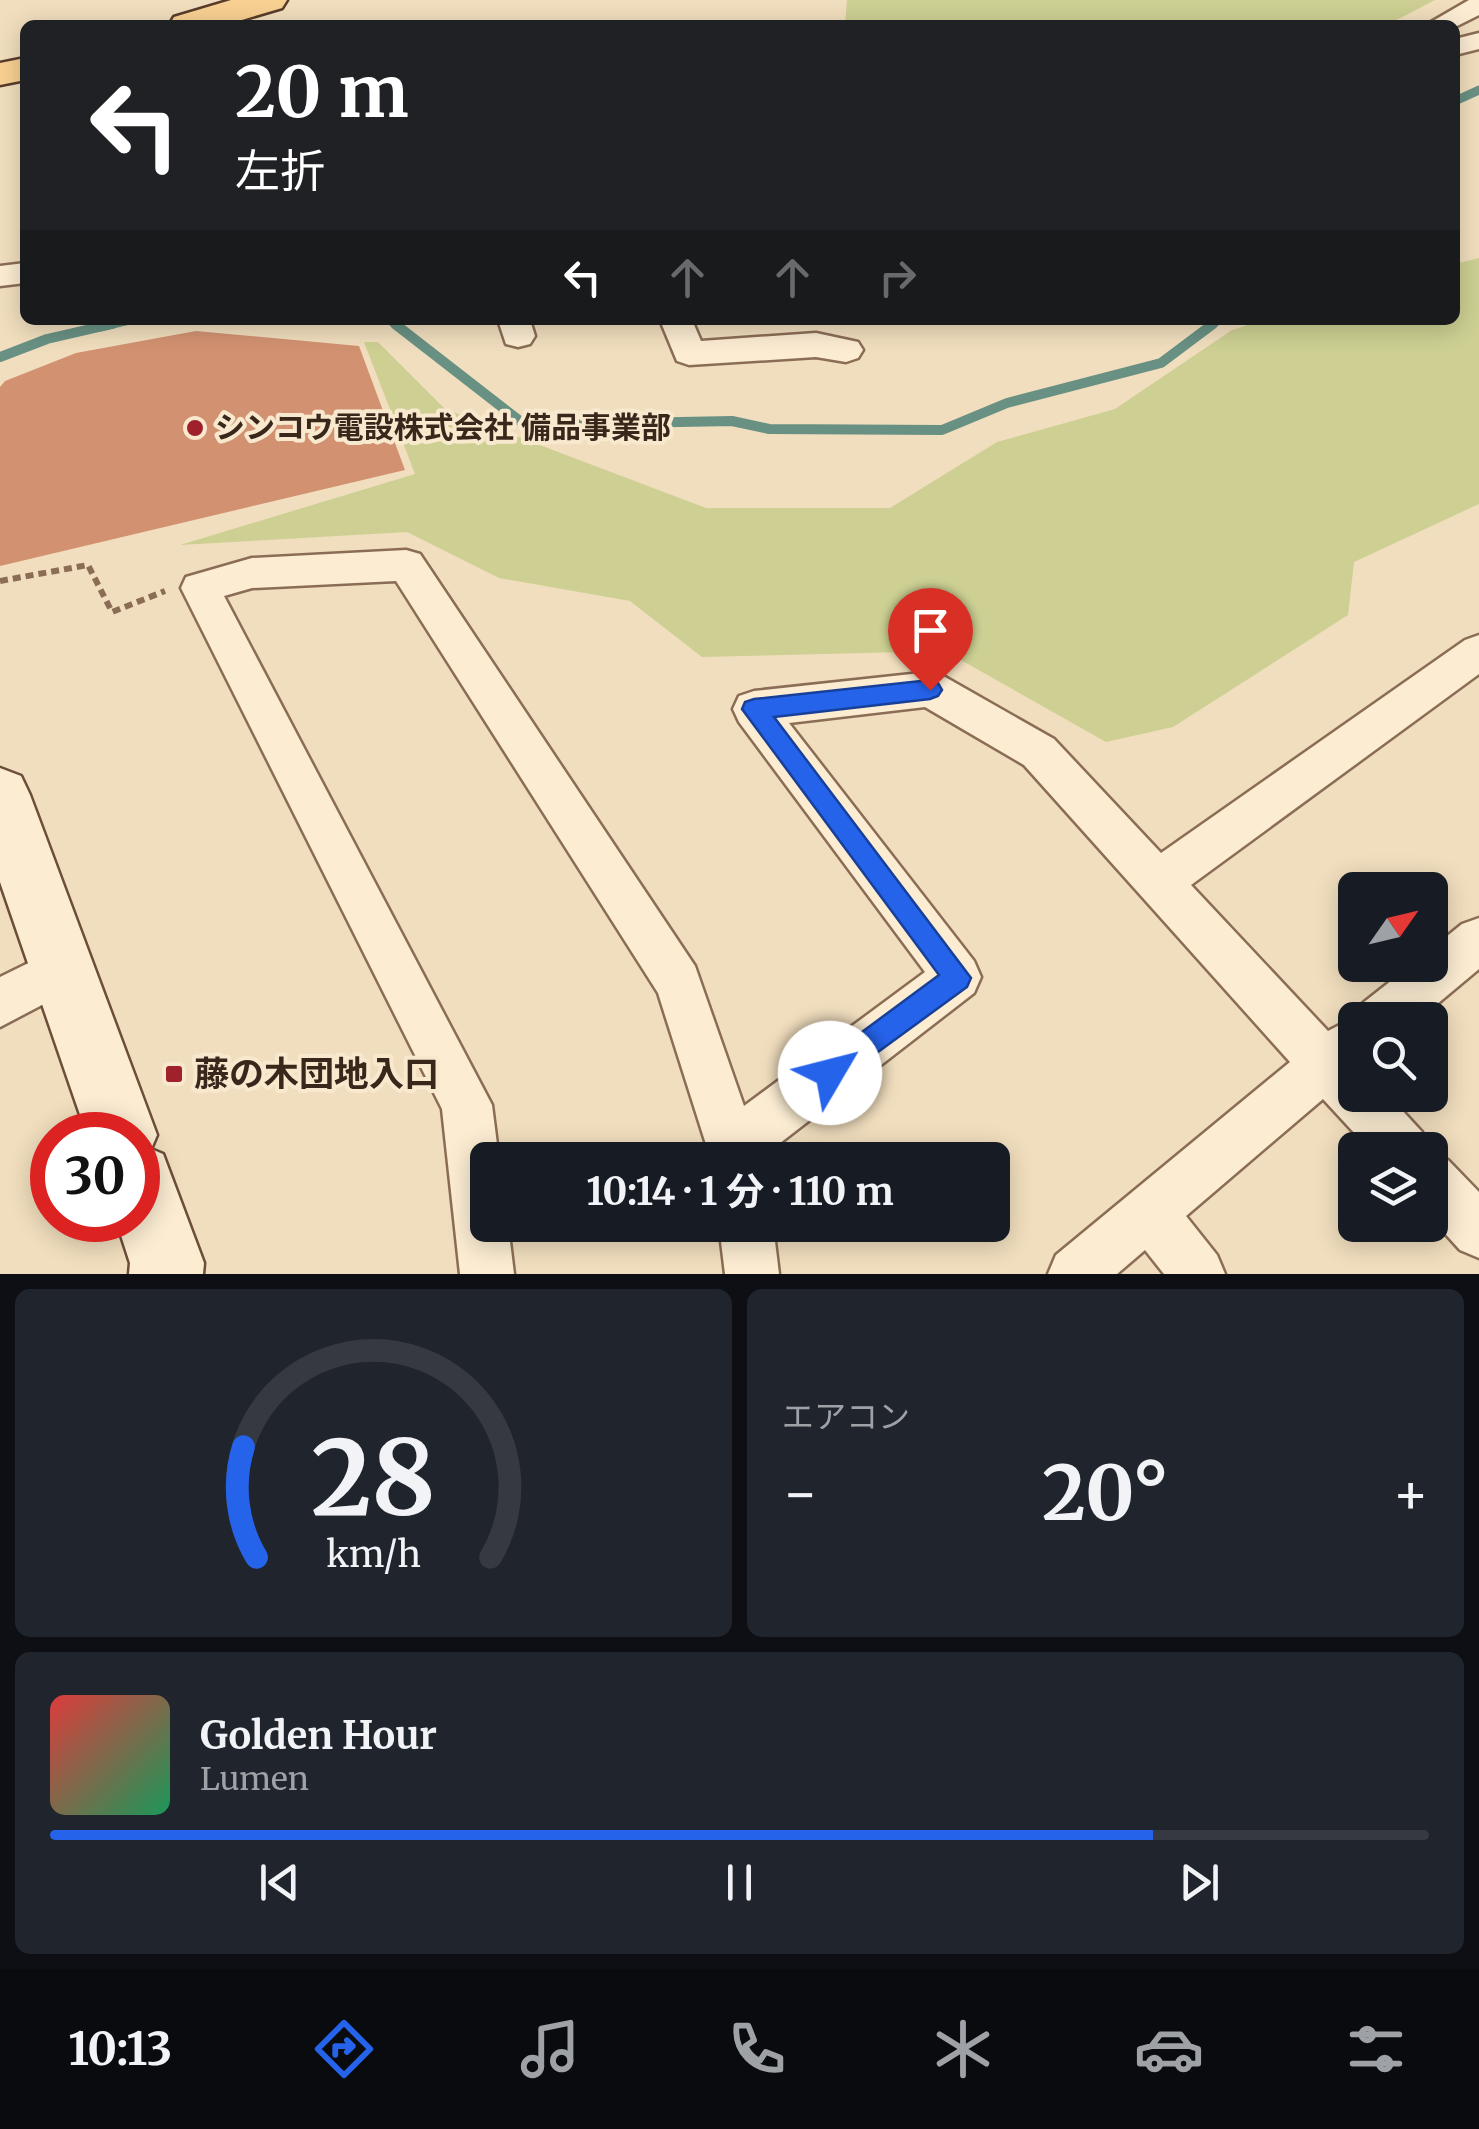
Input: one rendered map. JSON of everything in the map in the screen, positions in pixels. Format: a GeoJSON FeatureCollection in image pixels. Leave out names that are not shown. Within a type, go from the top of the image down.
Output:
{"type":"FeatureCollection","features":[{"type":"Feature","properties":{"kind":"main road"},"geometry":{"type":"LineString","coordinates":[[203,20],[268,0]]}},
{"type":"Feature","properties":{"kind":"street"},"geometry":{"type":"LineString","coordinates":[[1448,20],[1479,5]]}},
{"type":"Feature","properties":{"kind":"street"},"geometry":{"type":"LineString","coordinates":[[678,325],[689,352],[816,346],[846,350]]}},
{"type":"Feature","properties":{"kind":"street"},"geometry":{"type":"LineString","coordinates":[[486,1274],[467,1105],[200,588],[252,573],[406,565],[678,982],[733,1142]]}},
{"type":"Feature","properties":{"kind":"street"},"geometry":{"type":"LineString","coordinates":[[1159,882],[1479,652]]}},
{"type":"Feature","properties":{"kind":"street"},"geometry":{"type":"LineString","coordinates":[[749,1142],[958,978],[754,709],[930,690],[1039,752],[1159,882],[1338,1050]]}},
{"type":"Feature","properties":{"kind":"street"},"geometry":{"type":"LineString","coordinates":[[0,795],[114,1112]]}},
{"type":"Feature","properties":{"kind":"street"},"geometry":{"type":"LineString","coordinates":[[1402,1002],[1479,940]]}},
{"type":"Feature","properties":{"kind":"street"},"geometry":{"type":"LineString","coordinates":[[0,1002],[63,969]]}},
{"type":"Feature","properties":{"kind":"street"},"geometry":{"type":"LineString","coordinates":[[1075,1274],[1338,1054]]}},
{"type":"Feature","properties":{"kind":"street"},"geometry":{"type":"LineString","coordinates":[[1448,1197],[1479,1231]]}},
{"type":"Feature","properties":{"kind":"street"},"geometry":{"type":"LineString","coordinates":[[1149,1212],[1198,1274]]}},
{"type":"Feature","properties":{"kind":"street"},"geometry":{"type":"LineString","coordinates":[[160,1240],[168,1263],[166,1274]]}},
{"type":"Feature","properties":{"kind":"street"},"geometry":{"type":"LineString","coordinates":[[748,1242],[752,1274]]}},
{"type":"Feature","properties":{"kind":"path"},"geometry":{"type":"LineString","coordinates":[[0,581],[88,565],[112,612],[182,584],[200,588]]}},
{"type":"Feature","properties":{"kind":"green space"},"geometry":{"type":"Polygon","coordinates":[[[847,0],[1435,0],[1397,20],[845,20],[847,0]]]}},
{"type":"Feature","properties":{"kind":"green space"},"geometry":{"type":"Polygon","coordinates":[[[1479,258],[1479,504],[1354,562],[1348,615],[1173,727],[1106,742],[945,651],[702,657],[630,601],[499,578],[407,532],[180,545],[415,474],[364,342],[378,342],[445,409],[706,508],[890,508],[997,442],[1115,409],[1232,330],[1248,325],[1460,325],[1460,263],[1479,258]]]}},
{"type":"Feature","properties":{"kind":"building","name":"シンコウ電設株式会社 備品事業部"},"geometry":{"type":"Polygon","coordinates":[[[196,331],[359,346],[405,470],[0,566],[0,387],[5,381],[76,353],[196,331]]]}},
{"type":"Feature","properties":{"kind":"waterway"},"geometry":{"type":"LineString","coordinates":[[1460,99],[1479,90]]}},
{"type":"Feature","properties":{"kind":"waterway"},"geometry":{"type":"LineString","coordinates":[[0,357],[47,339],[108,325]]}},
{"type":"Feature","properties":{"kind":"waterway"},"geometry":{"type":"LineString","coordinates":[[101,327],[109,325]]}},
{"type":"Feature","properties":{"kind":"waterway"},"geometry":{"type":"LineString","coordinates":[[396,325],[525,425],[732,421],[769,429],[942,430],[1007,403],[1161,363],[1209,327]]}},
{"type":"Feature","properties":{"kind":"place","name":"シンコウ電設株式会社 備品事業部"},"geometry":{"type":"Point","coordinates":[195,428]}},
{"type":"Feature","properties":{"kind":"place","name":"藤の木団地入口"},"geometry":{"type":"Point","coordinates":[174,1074]}},
{"type":"Feature","properties":{"kind":"route"},"geometry":{"type":"LineString","coordinates":[[830,1073],[958,978],[754,709],[930,690]]}}]}
